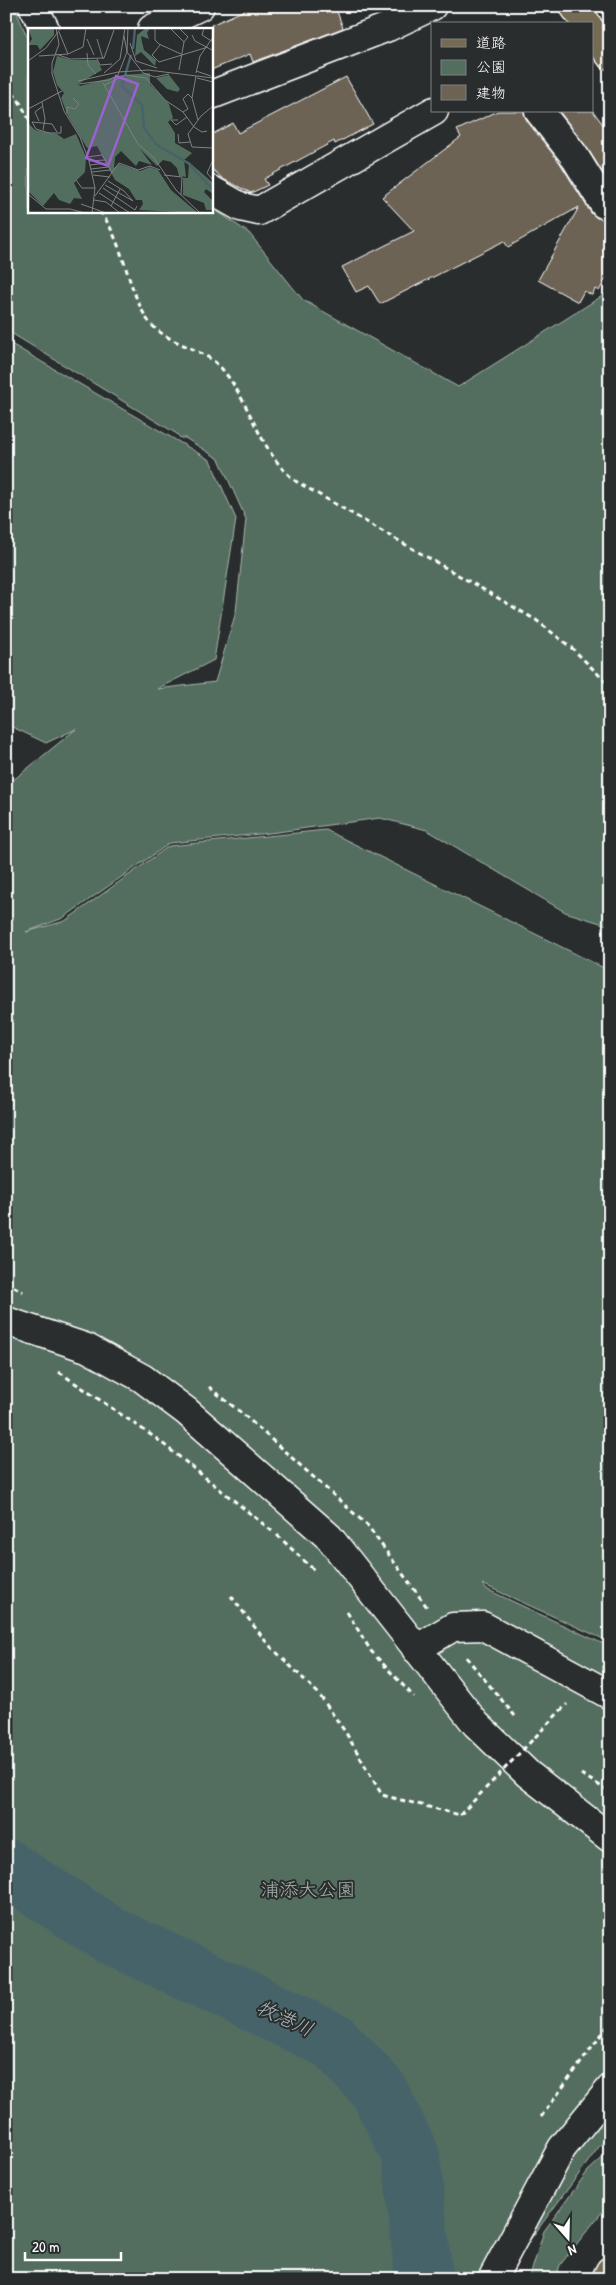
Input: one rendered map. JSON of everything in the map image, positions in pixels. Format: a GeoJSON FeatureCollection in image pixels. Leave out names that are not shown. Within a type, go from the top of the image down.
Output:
{"type":"FeatureCollection","features":[{"type":"Feature","properties":{"kind":"main road"},"geometry":{"type":"LineString","coordinates":[[574,6],[586,22]]}},
{"type":"Feature","properties":{"kind":"main road"},"geometry":{"type":"LineString","coordinates":[[594,34],[610,56]]}},
{"type":"Feature","properties":{"kind":"main road"},"geometry":{"type":"LineString","coordinates":[[606,2279],[610,2271]]}},
{"type":"Feature","properties":{"kind":"street"},"geometry":{"type":"LineString","coordinates":[[33,6],[44,28]]}},
{"type":"Feature","properties":{"kind":"street"},"geometry":{"type":"LineString","coordinates":[[154,28],[200,6]]}},
{"type":"Feature","properties":{"kind":"street"},"geometry":{"type":"LineString","coordinates":[[212,95],[388,27],[432,6]]}},
{"type":"Feature","properties":{"kind":"street"},"geometry":{"type":"LineString","coordinates":[[212,191],[241,207],[259,211],[432,112]]}},
{"type":"Feature","properties":{"kind":"street"},"geometry":{"type":"LineString","coordinates":[[540,112],[573,154],[604,204]]}},
{"type":"Feature","properties":{"kind":"street"},"geometry":{"type":"LineString","coordinates":[[6,1321],[87,1348],[142,1378],[186,1411],[328,1537],[476,1724],[528,1774],[610,1838]]}},
{"type":"Feature","properties":{"kind":"street"},"geometry":{"type":"LineString","coordinates":[[416,1649],[453,1626],[483,1626],[610,1694]]}},
{"type":"Feature","properties":{"kind":"street"},"geometry":{"type":"LineString","coordinates":[[493,2276],[562,2148],[610,2090]]}},
{"type":"Feature","properties":{"kind":"path"},"geometry":{"type":"LineString","coordinates":[[6,87],[18,99],[28,117]]}},
{"type":"Feature","properties":{"kind":"path"},"geometry":{"type":"LineString","coordinates":[[101,212],[114,234],[137,298],[152,325],[164,335],[210,359],[223,370],[264,444],[282,470],[297,482],[536,620],[573,649],[610,686]]}},
{"type":"Feature","properties":{"kind":"path"},"geometry":{"type":"LineString","coordinates":[[51,1367],[157,1439],[274,1532],[319,1575]]}},
{"type":"Feature","properties":{"kind":"path"},"geometry":{"type":"LineString","coordinates":[[231,1596],[267,1643],[318,1693],[346,1733],[382,1795],[460,1815],[567,1704]]}},
{"type":"Feature","properties":{"kind":"path"},"geometry":{"type":"LineString","coordinates":[[341,1604],[371,1651],[417,1701]]}},
{"type":"Feature","properties":{"kind":"path"},"geometry":{"type":"LineString","coordinates":[[494,1774],[501,1780]]}},
{"type":"Feature","properties":{"kind":"path"},"geometry":{"type":"LineString","coordinates":[[542,2117],[610,2023]]}},
{"type":"Feature","properties":{"kind":"green space","name":"浦添大公園"},"geometry":{"type":"Polygon","coordinates":[[[6,6],[14,6],[28,39],[28,212],[212,212],[212,208],[249,233],[303,300],[458,387],[610,291],[610,926],[565,912],[427,830],[380,818],[270,833],[170,843],[63,918],[26,932],[65,921],[169,846],[326,830],[610,971],[610,1642],[482,1584],[486,1589],[610,1647],[610,2132],[524,2248],[510,2279],[6,2279],[6,786],[76,729],[46,743],[6,724],[6,341],[210,460],[236,519],[214,660],[157,689],[215,682],[236,612],[246,519],[219,459],[185,438],[180,438],[177,434],[6,330],[6,6]]]}},
{"type":"Feature","properties":{"kind":"green space"},"geometry":{"type":"Polygon","coordinates":[[[610,2151],[610,2202],[560,2265],[555,2279],[527,2279],[530,2276],[544,2231],[588,2171],[610,2151]]]}},
{"type":"Feature","properties":{"kind":"building"},"geometry":{"type":"Polygon","coordinates":[[[254,6],[335,6],[343,28],[253,62],[250,54],[212,70],[211,25],[254,6]]]}},
{"type":"Feature","properties":{"kind":"building"},"geometry":{"type":"Polygon","coordinates":[[[346,77],[373,124],[335,144],[334,141],[264,179],[268,185],[251,193],[223,179],[212,169],[212,134],[233,123],[238,133],[346,77]]]}},
{"type":"Feature","properties":{"kind":"building"},"geometry":{"type":"Polygon","coordinates":[[[496,112],[524,112],[527,121],[560,163],[591,213],[597,218],[610,218],[610,271],[599,291],[595,289],[592,295],[584,291],[578,302],[538,280],[579,207],[508,247],[504,241],[380,304],[369,286],[356,292],[342,267],[414,231],[382,197],[461,137],[457,130],[496,112]]]}},
{"type":"Feature","properties":{"kind":"building"},"geometry":{"type":"Polygon","coordinates":[[[560,112],[594,112],[610,134],[610,184],[586,146],[560,112]]]}},
{"type":"Feature","properties":{"kind":"waterway","name":"牧港川"},"geometry":{"type":"LineString","coordinates":[[6,1868],[110,1935],[333,2041],[378,2089],[411,2156],[424,2279]]}}]}
